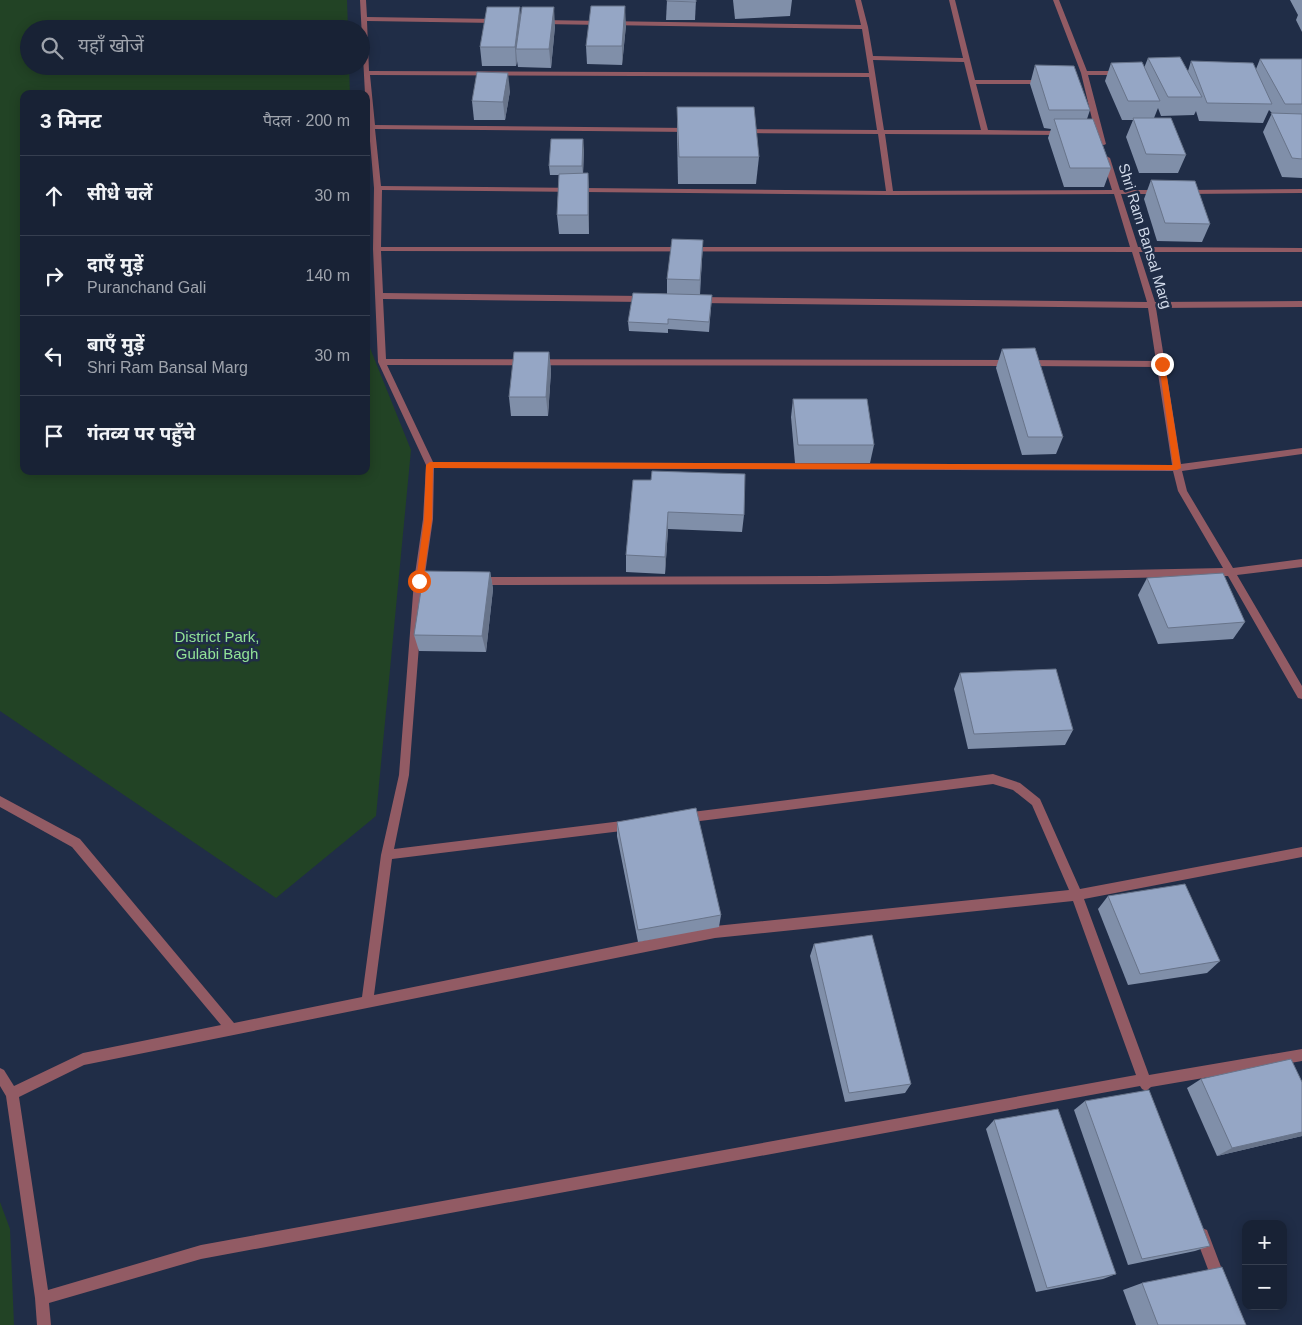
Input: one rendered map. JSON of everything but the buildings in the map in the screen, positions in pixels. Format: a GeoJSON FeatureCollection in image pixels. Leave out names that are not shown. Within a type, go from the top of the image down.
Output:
{"type":"FeatureCollection","features":[{"type":"Feature","properties":{"kind":"street"},"geometry":{"type":"LineString","coordinates":[[363,0],[364,19],[502,21]]}},
{"type":"Feature","properties":{"kind":"street"},"geometry":{"type":"LineString","coordinates":[[858,0],[865,27],[873,75],[890,193]]}},
{"type":"Feature","properties":{"kind":"street"},"geometry":{"type":"LineString","coordinates":[[952,0],[985,133]]}},
{"type":"Feature","properties":{"kind":"street","name":"Shri Ram Bansal Marg"},"geometry":{"type":"LineString","coordinates":[[1056,0],[1084,73],[1098,133],[1152,306],[1177,468],[1183,491],[1232,572],[1302,695]]}},
{"type":"Feature","properties":{"kind":"street"},"geometry":{"type":"LineString","coordinates":[[531,22],[865,27]]}},
{"type":"Feature","properties":{"kind":"street"},"geometry":{"type":"LineString","coordinates":[[870,58],[967,60]]}},
{"type":"Feature","properties":{"kind":"street"},"geometry":{"type":"LineString","coordinates":[[1084,73],[1124,72]]}},
{"type":"Feature","properties":{"kind":"street"},"geometry":{"type":"LineString","coordinates":[[370,73],[873,75]]}},
{"type":"Feature","properties":{"kind":"street"},"geometry":{"type":"LineString","coordinates":[[366,75],[368,90]]}},
{"type":"Feature","properties":{"kind":"street"},"geometry":{"type":"LineString","coordinates":[[973,82],[1048,82]]}},
{"type":"Feature","properties":{"kind":"street"},"geometry":{"type":"LineString","coordinates":[[1077,82],[1086,82]]}},
{"type":"Feature","properties":{"kind":"street"},"geometry":{"type":"LineString","coordinates":[[367,1002],[387,855],[404,775],[424,581],[430,465],[382,362],[378,188],[370,104]]}},
{"type":"Feature","properties":{"kind":"street"},"geometry":{"type":"LineString","coordinates":[[373,127],[702,131]]}},
{"type":"Feature","properties":{"kind":"street"},"geometry":{"type":"LineString","coordinates":[[732,131],[1070,133]]}},
{"type":"Feature","properties":{"kind":"street"},"geometry":{"type":"LineString","coordinates":[[1089,133],[1098,133]]}},
{"type":"Feature","properties":{"kind":"street"},"geometry":{"type":"LineString","coordinates":[[378,188],[890,193],[1166,192]]}},
{"type":"Feature","properties":{"kind":"street"},"geometry":{"type":"LineString","coordinates":[[1175,192],[1302,192]]}},
{"type":"Feature","properties":{"kind":"street"},"geometry":{"type":"LineString","coordinates":[[378,250],[1302,250]]}},
{"type":"Feature","properties":{"kind":"street"},"geometry":{"type":"LineString","coordinates":[[380,296],[657,300]]}},
{"type":"Feature","properties":{"kind":"street"},"geometry":{"type":"LineString","coordinates":[[687,300],[1152,306],[1302,304]]}},
{"type":"Feature","properties":{"kind":"street"},"geometry":{"type":"LineString","coordinates":[[382,362],[1162,364]]}},
{"type":"Feature","properties":{"kind":"street"},"geometry":{"type":"LineString","coordinates":[[430,465],[1177,468],[1302,451]]}},
{"type":"Feature","properties":{"kind":"street"},"geometry":{"type":"LineString","coordinates":[[469,581],[827,580],[1232,572],[1302,563]]}},
{"type":"Feature","properties":{"kind":"street"},"geometry":{"type":"LineString","coordinates":[[670,819],[993,779],[1016,786],[1036,802],[1077,896],[1152,1101]]}},
{"type":"Feature","properties":{"kind":"street"},"geometry":{"type":"LineString","coordinates":[[0,801],[76,843],[232,1030]]}},
{"type":"Feature","properties":{"kind":"street"},"geometry":{"type":"LineString","coordinates":[[387,855],[641,823]]}},
{"type":"Feature","properties":{"kind":"street"},"geometry":{"type":"LineString","coordinates":[[12,1094],[83,1059],[715,932],[1077,896],[1302,852]]}},
{"type":"Feature","properties":{"kind":"street"},"geometry":{"type":"LineString","coordinates":[[42,1298],[201,1252],[1140,1080],[1145,1082],[1302,1055]]}},
{"type":"Feature","properties":{"kind":"street"},"geometry":{"type":"LineString","coordinates":[[0,1074],[12,1094],[42,1298],[44,1325]]}},
{"type":"Feature","properties":{"kind":"street"},"geometry":{"type":"LineString","coordinates":[[1198,1222],[1222,1288]]}},
{"type":"Feature","properties":{"kind":"green space","name":"District Park, Gulabi Bagh"},"geometry":{"type":"Polygon","coordinates":[[[0,0],[347,0],[348,20],[20,20],[20,75],[349,75],[350,90],[20,90],[20,475],[370,475],[370,348],[411,450],[376,816],[276,898],[0,711],[0,0]]]}},
{"type":"Feature","properties":{"kind":"green space"},"geometry":{"type":"Polygon","coordinates":[[[0,1202],[10,1229],[14,1325],[0,1325],[0,1202]]]}},
{"type":"Feature","properties":{"kind":"route"},"geometry":{"type":"LineString","coordinates":[[419,581],[428,520],[430,465],[1177,468],[1162,364]]}}]}
